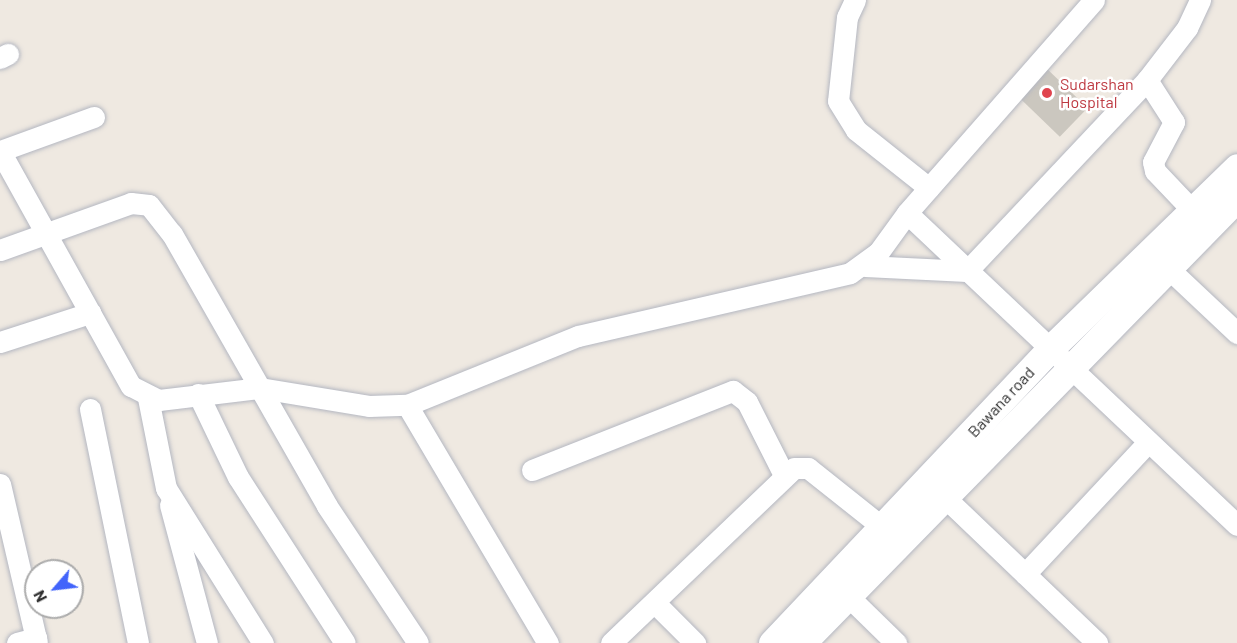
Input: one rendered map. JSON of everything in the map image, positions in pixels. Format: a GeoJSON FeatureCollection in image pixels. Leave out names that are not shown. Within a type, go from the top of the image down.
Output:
{"type":"FeatureCollection","features":[{"type":"Feature","properties":{"kind":"street"},"geometry":{"type":"LineString","coordinates":[[855,0],[847,17],[838,101],[856,130],[929,188]]}},
{"type":"Feature","properties":{"kind":"street"},"geometry":{"type":"LineString","coordinates":[[865,266],[907,213],[1094,0]]}},
{"type":"Feature","properties":{"kind":"street"},"geometry":{"type":"LineString","coordinates":[[94,117],[0,151],[131,386],[148,398],[260,388],[369,406],[407,405],[578,336],[825,280],[865,266],[967,271],[1147,80],[1187,28],[1200,0]]}},
{"type":"Feature","properties":{"kind":"street"},"geometry":{"type":"LineString","coordinates":[[1147,80],[1174,122],[1153,162],[1155,171],[1214,206]]}},
{"type":"Feature","properties":{"kind":"street","name":"Bawana road"},"geometry":{"type":"LineString","coordinates":[[1058,359],[1168,268],[1214,206],[1237,167]]}},
{"type":"Feature","properties":{"kind":"street"},"geometry":{"type":"LineString","coordinates":[[0,250],[131,203],[149,205],[172,234],[338,523],[418,643]]}},
{"type":"Feature","properties":{"kind":"street","name":"Bawana road"},"geometry":{"type":"LineString","coordinates":[[802,643],[847,596],[934,488],[1058,359],[1214,206]]}},
{"type":"Feature","properties":{"kind":"street"},"geometry":{"type":"LineString","coordinates":[[907,213],[1058,359],[1237,525]]}},
{"type":"Feature","properties":{"kind":"street"},"geometry":{"type":"LineString","coordinates":[[1168,268],[1237,333]]}},
{"type":"Feature","properties":{"kind":"street"},"geometry":{"type":"LineString","coordinates":[[0,342],[90,313]]}},
{"type":"Feature","properties":{"kind":"street"},"geometry":{"type":"LineString","coordinates":[[532,470],[733,391],[747,402],[784,475]]}},
{"type":"Feature","properties":{"kind":"street"},"geometry":{"type":"LineString","coordinates":[[198,394],[243,485],[345,643]]}},
{"type":"Feature","properties":{"kind":"street"},"geometry":{"type":"LineString","coordinates":[[148,398],[166,488],[207,643]]}},
{"type":"Feature","properties":{"kind":"street"},"geometry":{"type":"LineString","coordinates":[[407,405],[548,643]]}},
{"type":"Feature","properties":{"kind":"street"},"geometry":{"type":"LineString","coordinates":[[90,409],[138,643]]}},
{"type":"Feature","properties":{"kind":"street"},"geometry":{"type":"LineString","coordinates":[[1025,574],[1148,442]]}},
{"type":"Feature","properties":{"kind":"street"},"geometry":{"type":"LineString","coordinates":[[611,643],[655,603],[784,475],[808,468],[880,526]]}},
{"type":"Feature","properties":{"kind":"street"},"geometry":{"type":"LineString","coordinates":[[0,484],[5,547],[30,641]]}},
{"type":"Feature","properties":{"kind":"street"},"geometry":{"type":"LineString","coordinates":[[166,488],[263,643]]}},
{"type":"Feature","properties":{"kind":"street"},"geometry":{"type":"LineString","coordinates":[[934,488],[1097,643]]}},
{"type":"Feature","properties":{"kind":"street","name":"Bawana road"},"geometry":{"type":"LineString","coordinates":[[772,643],[880,526],[934,488]]}},
{"type":"Feature","properties":{"kind":"street"},"geometry":{"type":"LineString","coordinates":[[847,596],[896,643]]}},
{"type":"Feature","properties":{"kind":"street"},"geometry":{"type":"LineString","coordinates":[[655,603],[695,643]]}},
{"type":"Feature","properties":{"kind":"building"},"geometry":{"type":"Polygon","coordinates":[[[1043,65],[1088,108],[1060,137],[1015,94],[1043,65]]]}},
{"type":"Feature","properties":{"kind":"place","name":"Sudarshan Hospital"},"geometry":{"type":"Point","coordinates":[1047,93]}}]}
